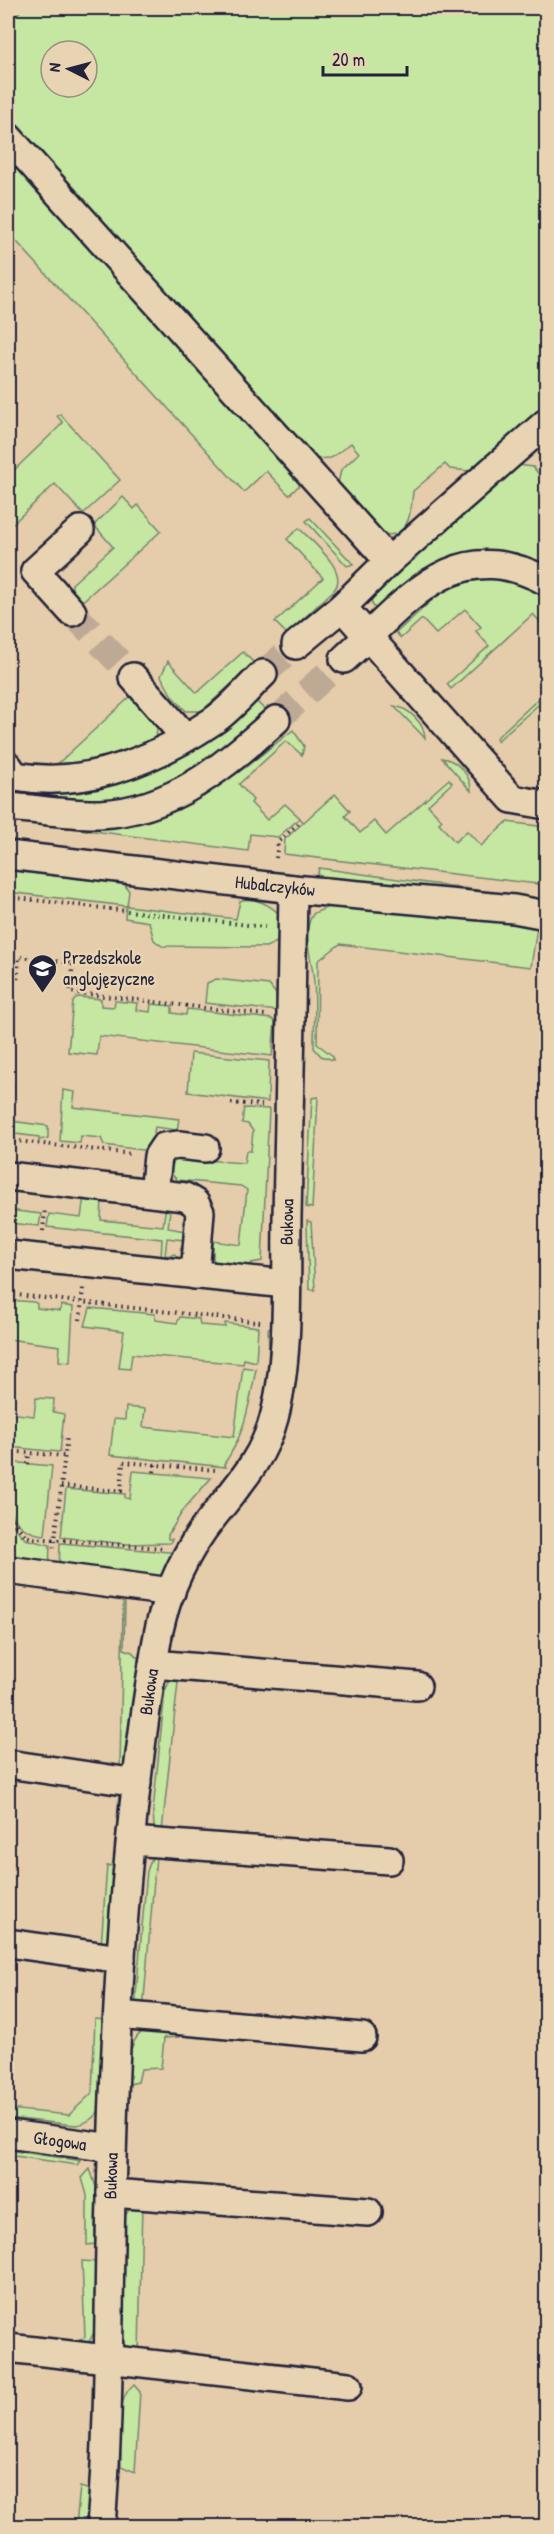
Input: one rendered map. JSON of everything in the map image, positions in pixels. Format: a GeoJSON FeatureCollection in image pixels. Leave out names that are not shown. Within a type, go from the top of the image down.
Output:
{"type":"FeatureCollection","features":[{"type":"Feature","properties":{"kind":"street"},"geometry":{"type":"LineString","coordinates":[[8,137],[389,561]]}},
{"type":"Feature","properties":{"kind":"street"},"geometry":{"type":"LineString","coordinates":[[296,645],[342,607],[389,561],[546,423]]}},
{"type":"Feature","properties":{"kind":"street"},"geometry":{"type":"LineString","coordinates":[[72,612],[35,571],[80,530]]}},
{"type":"Feature","properties":{"kind":"street"},"geometry":{"type":"LineString","coordinates":[[344,659],[431,580],[449,571],[468,566],[497,565],[530,573],[546,581]]}},
{"type":"Feature","properties":{"kind":"street"},"geometry":{"type":"LineString","coordinates":[[342,607],[512,799],[546,805]]}},
{"type":"Feature","properties":{"kind":"street"},"geometry":{"type":"LineString","coordinates":[[9,773],[46,781],[107,773],[148,757],[215,720],[263,674]]}},
{"type":"Feature","properties":{"kind":"street"},"geometry":{"type":"LineString","coordinates":[[133,677],[185,737]]}},
{"type":"Feature","properties":{"kind":"street"},"geometry":{"type":"LineString","coordinates":[[8,807],[98,814],[150,805],[195,785],[238,754],[276,720]]}},
{"type":"Feature","properties":{"kind":"street","name":"Hubalczyków"},"geometry":{"type":"LineString","coordinates":[[8,855],[293,889],[545,914]]}},
{"type":"Feature","properties":{"kind":"street","name":"Bukowa"},"geometry":{"type":"LineString","coordinates":[[101,2526],[118,2015],[137,1784],[156,1644],[171,1592],[189,1553],[263,1451],[274,1420],[281,1384],[286,1284],[293,889]]}},
{"type":"Feature","properties":{"kind":"street"},"geometry":{"type":"LineString","coordinates":[[154,1193],[158,1156],[164,1148],[171,1145],[205,1148]]}},
{"type":"Feature","properties":{"kind":"street"},"geometry":{"type":"LineString","coordinates":[[8,1176],[186,1197],[195,1203],[200,1212],[195,1275]]}},
{"type":"Feature","properties":{"kind":"street"},"geometry":{"type":"LineString","coordinates":[[8,1255],[286,1284]]}},
{"type":"Feature","properties":{"kind":"street"},"geometry":{"type":"LineString","coordinates":[[8,1570],[171,1592]]}},
{"type":"Feature","properties":{"kind":"street"},"geometry":{"type":"LineString","coordinates":[[153,1664],[417,1686]]}},
{"type":"Feature","properties":{"kind":"street"},"geometry":{"type":"LineString","coordinates":[[8,1764],[137,1784]]}},
{"type":"Feature","properties":{"kind":"street"},"geometry":{"type":"LineString","coordinates":[[131,1841],[389,1860]]}},
{"type":"Feature","properties":{"kind":"street"},"geometry":{"type":"LineString","coordinates":[[8,1943],[121,1959]]}},
{"type":"Feature","properties":{"kind":"street"},"geometry":{"type":"LineString","coordinates":[[118,2015],[362,2037]]}},
{"type":"Feature","properties":{"kind":"street","name":"Głogowa"},"geometry":{"type":"LineString","coordinates":[[8,2134],[112,2148]]}},
{"type":"Feature","properties":{"kind":"street"},"geometry":{"type":"LineString","coordinates":[[111,2193],[368,2212]]}},
{"type":"Feature","properties":{"kind":"street"},"geometry":{"type":"LineString","coordinates":[[8,2348],[348,2386]]}},
{"type":"Feature","properties":{"kind":"path"},"geometry":{"type":"LineString","coordinates":[[276,858],[278,842],[302,820]]}},
{"type":"Feature","properties":{"kind":"path"},"geometry":{"type":"LineString","coordinates":[[8,897],[293,930]]}},
{"type":"Feature","properties":{"kind":"path"},"geometry":{"type":"LineString","coordinates":[[8,981],[17,982],[20,957],[73,963],[70,992],[267,1016]]}},
{"type":"Feature","properties":{"kind":"path"},"geometry":{"type":"LineString","coordinates":[[231,1103],[264,1106]]}},
{"type":"Feature","properties":{"kind":"path"},"geometry":{"type":"LineString","coordinates":[[8,1140],[158,1156]]}},
{"type":"Feature","properties":{"kind":"path"},"geometry":{"type":"LineString","coordinates":[[40,1258],[46,1203]]}},
{"type":"Feature","properties":{"kind":"path"},"geometry":{"type":"LineString","coordinates":[[8,1293],[267,1322]]}},
{"type":"Feature","properties":{"kind":"path"},"geometry":{"type":"LineString","coordinates":[[51,1576],[67,1436]]}},
{"type":"Feature","properties":{"kind":"path"},"geometry":{"type":"LineString","coordinates":[[8,1451],[64,1456]]}},
{"type":"Feature","properties":{"kind":"path"},"geometry":{"type":"LineString","coordinates":[[28,1464],[29,1453]]}},
{"type":"Feature","properties":{"kind":"path"},"geometry":{"type":"LineString","coordinates":[[61,1486],[120,1491],[123,1462],[218,1470]]}},
{"type":"Feature","properties":{"kind":"path"},"geometry":{"type":"LineString","coordinates":[[154,1472],[155,1464]]}},
{"type":"Feature","properties":{"kind":"path"},"geometry":{"type":"LineString","coordinates":[[8,1515],[26,1536],[172,1548],[189,1553]]}},
{"type":"Feature","properties":{"kind":"green space"},"geometry":{"type":"Polygon","coordinates":[[[24,8],[546,8],[546,404],[469,471],[450,469],[445,464],[413,491],[409,517],[402,530],[388,535],[377,532],[338,484],[341,470],[359,453],[351,443],[331,458],[313,459],[8,124],[8,22],[24,8]]]}},
{"type":"Feature","properties":{"kind":"green space"},"geometry":{"type":"Polygon","coordinates":[[[8,150],[305,480],[289,495],[266,471],[244,492],[8,232],[8,150]]]}},
{"type":"Feature","properties":{"kind":"green space"},"geometry":{"type":"Polygon","coordinates":[[[60,414],[120,480],[83,514],[55,484],[8,528],[8,476],[63,423],[57,416],[60,414]]]}},
{"type":"Feature","properties":{"kind":"green space"},"geometry":{"type":"Polygon","coordinates":[[[518,465],[533,467],[546,483],[546,571],[425,572],[422,569],[376,609],[374,607],[372,597],[374,592],[518,465]]]}},
{"type":"Feature","properties":{"kind":"green space"},"geometry":{"type":"Polygon","coordinates":[[[123,497],[134,509],[138,505],[161,531],[77,606],[72,595],[72,584],[113,547],[94,525],[123,497]]]}},
{"type":"Feature","properties":{"kind":"green space"},"geometry":{"type":"Polygon","coordinates":[[[310,518],[353,564],[347,566],[306,521],[310,518]]]}},
{"type":"Feature","properties":{"kind":"green space"},"geometry":{"type":"Polygon","coordinates":[[[299,528],[327,557],[337,574],[338,582],[334,590],[287,634],[275,622],[323,578],[287,539],[299,528]]]}},
{"type":"Feature","properties":{"kind":"green space"},"geometry":{"type":"Polygon","coordinates":[[[496,574],[546,594],[546,628],[533,614],[451,689],[447,684],[489,646],[476,631],[481,627],[465,609],[436,634],[422,619],[401,638],[396,633],[441,592],[438,588],[496,574]]]}},
{"type":"Feature","properties":{"kind":"green space"},"geometry":{"type":"Polygon","coordinates":[[[243,652],[254,663],[202,711],[186,711],[172,696],[161,676],[168,661],[197,693],[243,652]]]}},
{"type":"Feature","properties":{"kind":"green space"},"geometry":{"type":"Polygon","coordinates":[[[546,692],[546,698],[497,741],[496,738],[546,692]]]}},
{"type":"Feature","properties":{"kind":"green space"},"geometry":{"type":"Polygon","coordinates":[[[132,695],[158,726],[155,740],[123,757],[52,769],[132,695]]]}},
{"type":"Feature","properties":{"kind":"green space"},"geometry":{"type":"Polygon","coordinates":[[[255,700],[265,710],[234,739],[187,773],[180,782],[112,804],[8,797],[8,790],[45,792],[255,700]]]}},
{"type":"Feature","properties":{"kind":"green space"},"geometry":{"type":"Polygon","coordinates":[[[394,706],[400,707],[415,717],[422,727],[425,738],[394,706]]]}},
{"type":"Feature","properties":{"kind":"green space"},"geometry":{"type":"Polygon","coordinates":[[[293,730],[304,746],[302,755],[286,741],[239,784],[253,800],[251,803],[267,820],[285,804],[300,818],[278,837],[250,834],[248,851],[8,820],[199,793],[203,797],[293,730]]]}},
{"type":"Feature","properties":{"kind":"green space"},"geometry":{"type":"Polygon","coordinates":[[[442,758],[448,759],[462,769],[469,779],[471,791],[442,758]]]}},
{"type":"Feature","properties":{"kind":"green space"},"geometry":{"type":"Polygon","coordinates":[[[449,779],[452,783],[428,805],[442,820],[439,823],[455,842],[467,831],[481,846],[507,822],[546,827],[546,885],[284,854],[285,839],[335,794],[350,811],[345,816],[360,833],[374,821],[386,835],[449,779]]]}},
{"type":"Feature","properties":{"kind":"green space"},"geometry":{"type":"Polygon","coordinates":[[[319,868],[484,891],[317,878],[319,868]]]}},
{"type":"Feature","properties":{"kind":"green space"},"geometry":{"type":"Polygon","coordinates":[[[8,870],[124,884],[129,891],[127,906],[236,919],[240,901],[256,901],[272,908],[281,916],[281,935],[277,942],[266,947],[162,946],[154,940],[149,922],[125,918],[126,906],[8,892],[8,870]]]}},
{"type":"Feature","properties":{"kind":"green space"},"geometry":{"type":"Polygon","coordinates":[[[331,906],[538,921],[531,967],[340,944],[318,961],[317,1044],[333,1056],[333,1060],[321,1056],[314,1048],[315,990],[308,946],[308,928],[314,913],[331,906]]]}},
{"type":"Feature","properties":{"kind":"green space"},"geometry":{"type":"Polygon","coordinates":[[[216,979],[269,985],[276,994],[278,1011],[205,1003],[207,983],[216,979]]]}},
{"type":"Feature","properties":{"kind":"green space"},"geometry":{"type":"Polygon","coordinates":[[[77,997],[101,999],[101,1006],[114,1007],[115,1001],[137,1003],[136,1010],[150,1012],[151,1004],[172,1006],[172,1013],[186,1015],[187,1009],[272,1019],[275,1022],[272,1056],[99,1036],[97,1055],[68,1052],[73,1002],[77,997]]]}},
{"type":"Feature","properties":{"kind":"green space"},"geometry":{"type":"Polygon","coordinates":[[[191,1053],[269,1061],[268,1102],[188,1092],[191,1053]]]}},
{"type":"Feature","properties":{"kind":"green space"},"geometry":{"type":"Polygon","coordinates":[[[8,1084],[14,1085],[11,1121],[48,1126],[48,1138],[39,1140],[39,1137],[8,1133],[8,1084]]]}},
{"type":"Feature","properties":{"kind":"green space"},"geometry":{"type":"Polygon","coordinates":[[[63,1090],[75,1092],[73,1107],[179,1119],[177,1130],[155,1127],[150,1151],[104,1145],[101,1138],[81,1136],[80,1143],[60,1141],[63,1090]]]}},
{"type":"Feature","properties":{"kind":"green space"},"geometry":{"type":"Polygon","coordinates":[[[318,1097],[312,1208],[306,1207],[312,1098],[318,1097]]]}},
{"type":"Feature","properties":{"kind":"green space"},"geometry":{"type":"Polygon","coordinates":[[[244,1108],[269,1109],[262,1261],[251,1263],[250,1269],[217,1265],[213,1259],[213,1241],[241,1245],[247,1190],[241,1186],[177,1180],[169,1171],[176,1158],[244,1163],[246,1151],[251,1151],[253,1131],[248,1124],[242,1123],[244,1108]]]}},
{"type":"Feature","properties":{"kind":"green space"},"geometry":{"type":"Polygon","coordinates":[[[84,1196],[102,1198],[101,1220],[163,1226],[166,1206],[179,1211],[170,1210],[168,1228],[185,1231],[183,1221],[186,1220],[184,1250],[180,1250],[184,1240],[167,1238],[165,1256],[175,1254],[176,1257],[161,1261],[162,1239],[47,1227],[49,1214],[81,1218],[84,1196]]]}},
{"type":"Feature","properties":{"kind":"green space"},"geometry":{"type":"Polygon","coordinates":[[[8,1210],[41,1214],[39,1226],[8,1223],[8,1210]]]}},
{"type":"Feature","properties":{"kind":"green space"},"geometry":{"type":"Polygon","coordinates":[[[307,1221],[311,1222],[315,1290],[309,1289],[307,1221]]]}},
{"type":"Feature","properties":{"kind":"green space"},"geometry":{"type":"Polygon","coordinates":[[[8,1300],[34,1302],[37,1308],[60,1311],[61,1305],[73,1307],[70,1362],[59,1361],[60,1346],[8,1339],[8,1300]]]}},
{"type":"Feature","properties":{"kind":"green space"},"geometry":{"type":"Polygon","coordinates":[[[90,1308],[154,1314],[156,1320],[177,1323],[180,1317],[199,1319],[200,1325],[225,1327],[225,1323],[258,1327],[256,1362],[244,1359],[243,1364],[132,1354],[130,1369],[119,1368],[124,1331],[85,1326],[90,1308]]]}},
{"type":"Feature","properties":{"kind":"green space"},"geometry":{"type":"Polygon","coordinates":[[[272,1325],[269,1383],[254,1444],[180,1545],[179,1541],[185,1531],[236,1467],[253,1437],[264,1401],[267,1383],[268,1329],[272,1325]]]}},
{"type":"Feature","properties":{"kind":"green space"},"geometry":{"type":"Polygon","coordinates":[[[243,1367],[256,1369],[242,1430],[224,1464],[226,1467],[110,1455],[114,1419],[125,1420],[126,1407],[145,1409],[143,1427],[234,1437],[243,1367]]]}},
{"type":"Feature","properties":{"kind":"green space"},"geometry":{"type":"Polygon","coordinates":[[[36,1398],[54,1399],[53,1412],[64,1414],[60,1452],[8,1447],[8,1413],[34,1416],[36,1398]]]}},
{"type":"Feature","properties":{"kind":"green space"},"geometry":{"type":"Polygon","coordinates":[[[8,1462],[52,1466],[45,1535],[31,1532],[15,1519],[8,1498],[8,1462]]]}},
{"type":"Feature","properties":{"kind":"green space"},"geometry":{"type":"Polygon","coordinates":[[[133,1471],[211,1478],[184,1509],[168,1535],[168,1539],[172,1539],[170,1543],[126,1544],[61,1537],[66,1489],[125,1494],[125,1498],[130,1499],[133,1471]]]}},
{"type":"Feature","properties":{"kind":"green space"},"geometry":{"type":"Polygon","coordinates":[[[8,1519],[25,1539],[50,1545],[49,1568],[8,1562],[8,1519]]]}},
{"type":"Feature","properties":{"kind":"green space"},"geometry":{"type":"Polygon","coordinates":[[[60,1543],[176,1554],[164,1577],[158,1582],[59,1570],[60,1543]]]}},
{"type":"Feature","properties":{"kind":"green space"},"geometry":{"type":"Polygon","coordinates":[[[116,1597],[125,1601],[124,1649],[132,1652],[141,1661],[126,1766],[120,1769],[123,1602],[116,1597]]]}},
{"type":"Feature","properties":{"kind":"green space"},"geometry":{"type":"Polygon","coordinates":[[[171,1678],[195,1678],[194,1682],[178,1682],[162,1831],[158,1831],[154,1826],[153,1811],[165,1691],[171,1678]]]}},
{"type":"Feature","properties":{"kind":"green space"},"geometry":{"type":"Polygon","coordinates":[[[119,1793],[122,1796],[109,1943],[105,1947],[101,1946],[107,1866],[114,1865],[119,1793]]]}},
{"type":"Feature","properties":{"kind":"green space"},"geometry":{"type":"Polygon","coordinates":[[[156,1856],[143,2010],[136,2003],[136,1995],[147,1871],[152,1858],[156,1856]]]}},
{"type":"Feature","properties":{"kind":"green space"},"geometry":{"type":"Polygon","coordinates":[[[95,2019],[106,2020],[101,2108],[96,2115],[76,2125],[8,2118],[8,2109],[69,2115],[92,2093],[95,2019]]]}},
{"type":"Feature","properties":{"kind":"green space"},"geometry":{"type":"Polygon","coordinates":[[[147,2029],[180,2031],[179,2037],[164,2038],[161,2068],[141,2069],[138,2082],[129,2084],[132,2046],[140,2033],[147,2029]]]}},
{"type":"Feature","properties":{"kind":"green space"},"geometry":{"type":"Polygon","coordinates":[[[8,2150],[80,2161],[77,2165],[8,2155],[8,2150]]]}},
{"type":"Feature","properties":{"kind":"green space"},"geometry":{"type":"Polygon","coordinates":[[[90,2169],[96,2187],[95,2244],[87,2245],[87,2195],[82,2178],[90,2169]]]}},
{"type":"Feature","properties":{"kind":"green space"},"geometry":{"type":"Polygon","coordinates":[[[142,2201],[139,2356],[128,2350],[122,2340],[123,2219],[132,2205],[142,2201]]]}},
{"type":"Feature","properties":{"kind":"green space"},"geometry":{"type":"Polygon","coordinates":[[[82,2261],[96,2262],[96,2329],[87,2345],[73,2344],[85,2337],[82,2261]]]}},
{"type":"Feature","properties":{"kind":"green space"},"geometry":{"type":"Polygon","coordinates":[[[134,2384],[140,2391],[135,2472],[121,2466],[120,2434],[123,2400],[127,2391],[134,2384]]]}},
{"type":"Feature","properties":{"kind":"green space"},"geometry":{"type":"Polygon","coordinates":[[[80,2487],[94,2491],[89,2526],[76,2526],[80,2487]]]}},
{"type":"Feature","properties":{"kind":"tunnel"},"geometry":{"type":"LineString","coordinates":[[72,612],[133,677]]}},
{"type":"Feature","properties":{"kind":"tunnel"},"geometry":{"type":"LineString","coordinates":[[263,674],[296,645]]}},
{"type":"Feature","properties":{"kind":"tunnel"},"geometry":{"type":"LineString","coordinates":[[276,720],[344,659]]}},
{"type":"Feature","properties":{"kind":"place","name":"Przedszkole anglojęzyczne"},"geometry":{"type":"Point","coordinates":[42,994]}}]}
